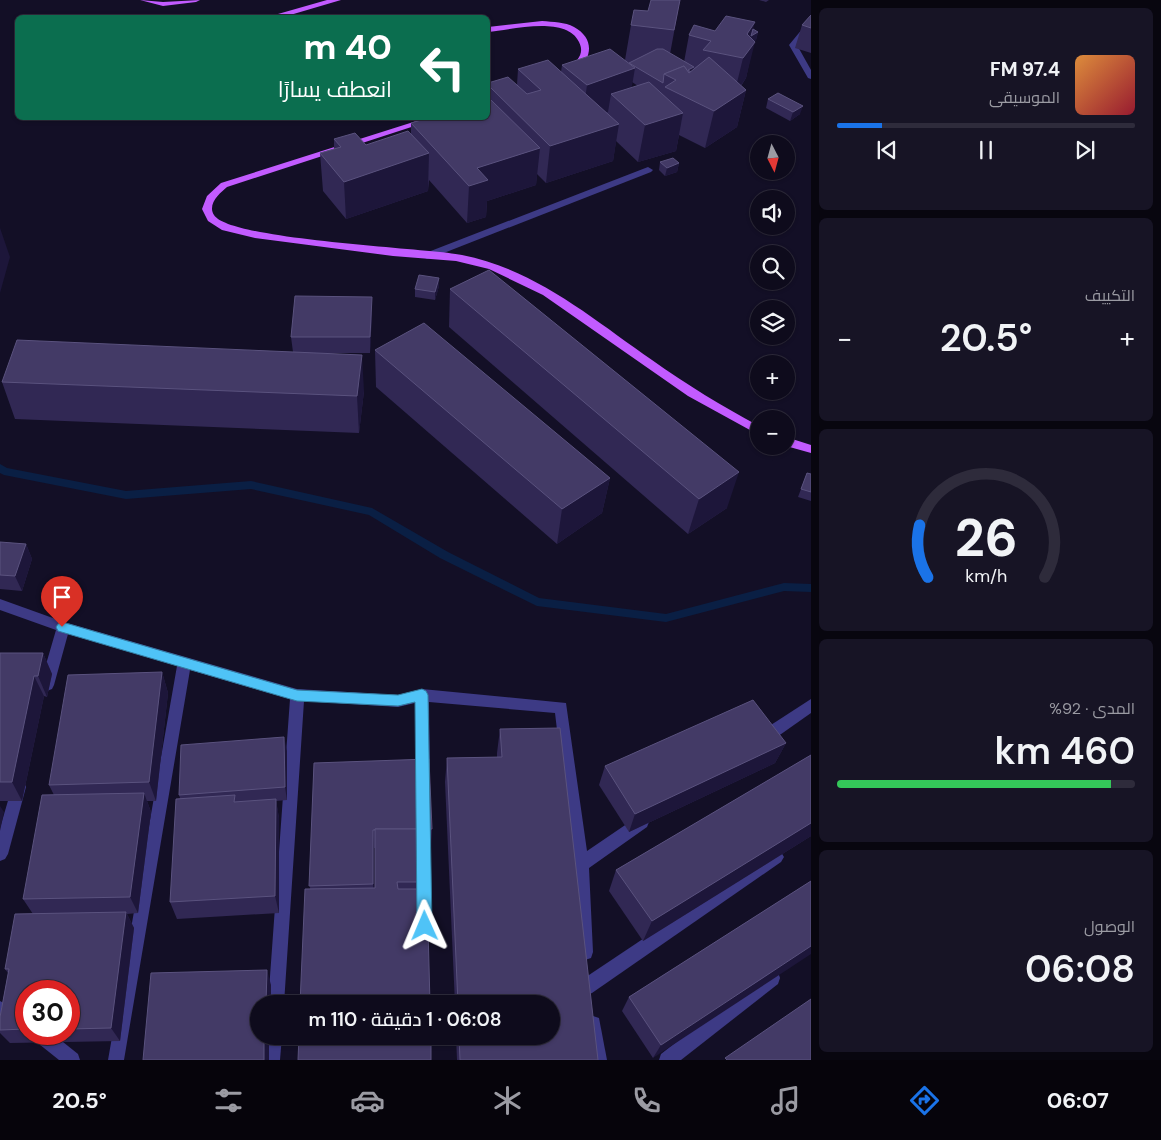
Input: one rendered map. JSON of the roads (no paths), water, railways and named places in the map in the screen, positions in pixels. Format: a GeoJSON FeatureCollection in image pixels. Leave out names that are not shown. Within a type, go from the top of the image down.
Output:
{"type":"FeatureCollection","features":[{"type":"Feature","properties":{"kind":"main road"},"geometry":{"type":"LineString","coordinates":[[144,0],[163,4],[196,0]]}},
{"type":"Feature","properties":{"kind":"main road"},"geometry":{"type":"LineString","coordinates":[[279,15],[336,0]]}},
{"type":"Feature","properties":{"kind":"main road"},"geometry":{"type":"LineString","coordinates":[[490,30],[554,24],[572,30],[584,41],[586,51],[583,60],[566,73]]}},
{"type":"Feature","properties":{"kind":"main road"},"geometry":{"type":"LineString","coordinates":[[428,120],[238,179],[213,192],[207,207],[209,214],[216,223],[255,235],[463,259],[508,272],[550,293],[672,380],[719,411],[750,426]]}},
{"type":"Feature","properties":{"kind":"main road"},"geometry":{"type":"LineString","coordinates":[[795,445],[811,449]]}},
{"type":"Feature","properties":{"kind":"street"},"geometry":{"type":"LineString","coordinates":[[811,24],[793,45],[811,76]]}},
{"type":"Feature","properties":{"kind":"street"},"geometry":{"type":"LineString","coordinates":[[427,256],[648,170]]}},
{"type":"Feature","properties":{"kind":"street"},"geometry":{"type":"LineString","coordinates":[[0,604],[62,627],[297,695],[398,701],[422,695],[561,707],[581,864],[586,987],[600,1060]]}},
{"type":"Feature","properties":{"kind":"street"},"geometry":{"type":"LineString","coordinates":[[42,703],[62,627]]}},
{"type":"Feature","properties":{"kind":"street"},"geometry":{"type":"LineString","coordinates":[[116,1060],[184,663]]}},
{"type":"Feature","properties":{"kind":"street"},"geometry":{"type":"LineString","coordinates":[[277,995],[297,695]]}},
{"type":"Feature","properties":{"kind":"street"},"geometry":{"type":"LineString","coordinates":[[422,695],[423,794]]}},
{"type":"Feature","properties":{"kind":"street"},"geometry":{"type":"LineString","coordinates":[[754,745],[811,705]]}},
{"type":"Feature","properties":{"kind":"street"},"geometry":{"type":"LineString","coordinates":[[0,854],[24,769]]}},
{"type":"Feature","properties":{"kind":"street"},"geometry":{"type":"LineString","coordinates":[[581,864],[655,813]]}},
{"type":"Feature","properties":{"kind":"street"},"geometry":{"type":"LineString","coordinates":[[586,987],[787,850]]}},
{"type":"Feature","properties":{"kind":"street"},"geometry":{"type":"LineString","coordinates":[[667,1060],[781,971]]}},
{"type":"Feature","properties":{"kind":"street"},"geometry":{"type":"LineString","coordinates":[[0,1009],[15,1018]]}},
{"type":"Feature","properties":{"kind":"street"},"geometry":{"type":"LineString","coordinates":[[54,1045],[72,1060]]}},
{"type":"Feature","properties":{"kind":"street"},"geometry":{"type":"LineString","coordinates":[[272,1060],[273,1045]]}},
{"type":"Feature","properties":{"kind":"waterway"},"geometry":{"type":"LineString","coordinates":[[0,468],[4,471],[126,495],[251,485],[372,512],[444,555],[537,602],[666,618],[784,587],[811,588]]}}]}
